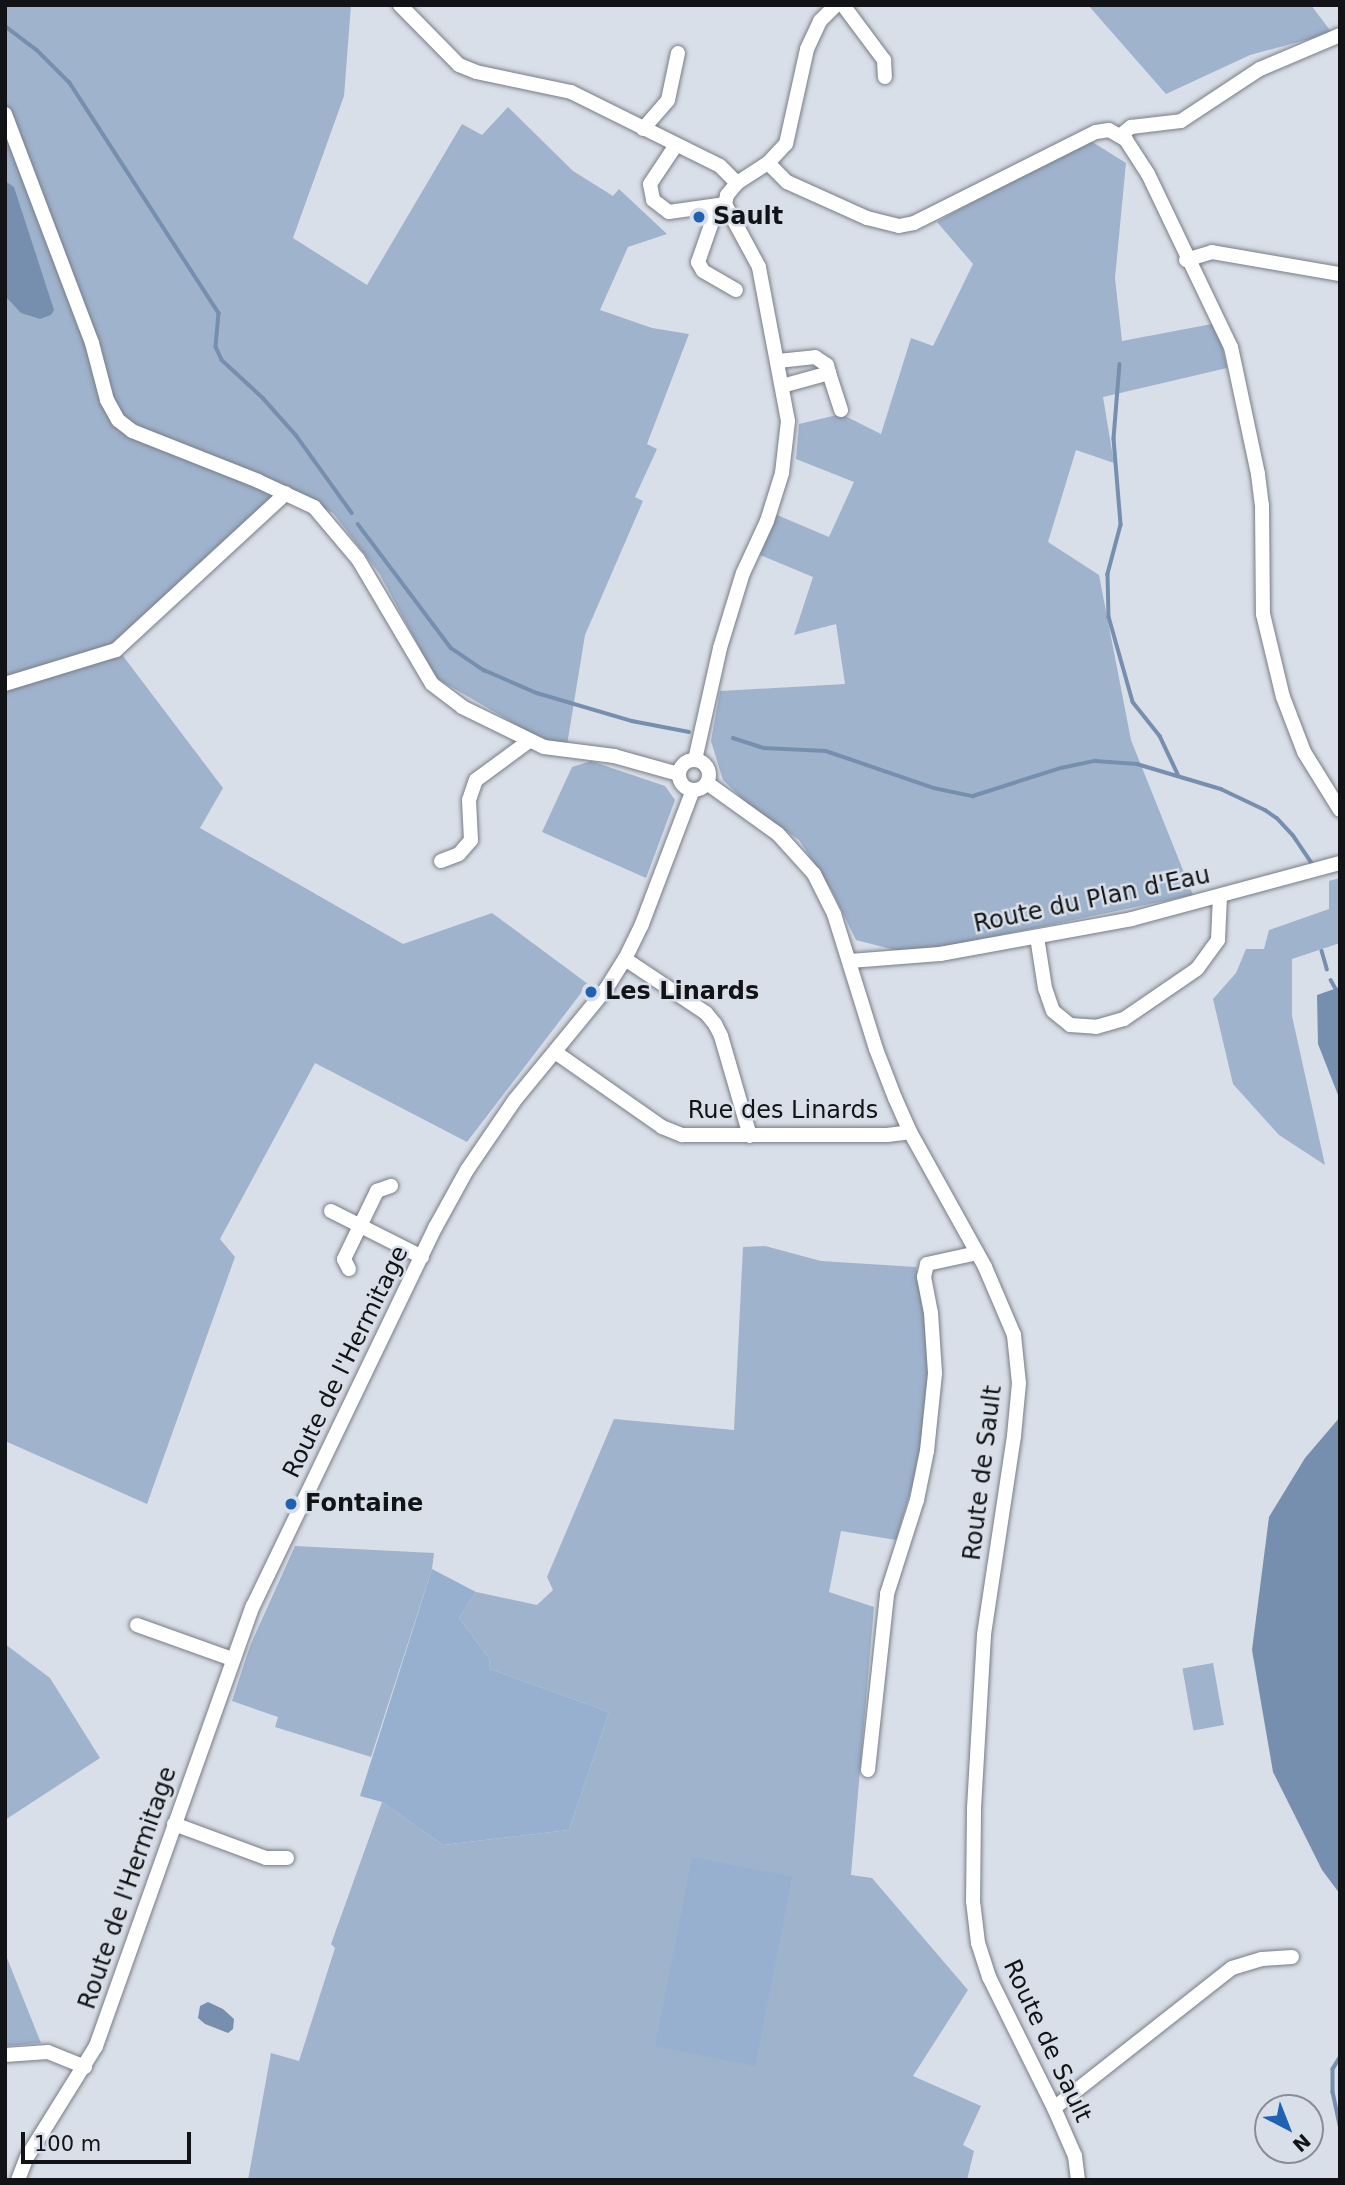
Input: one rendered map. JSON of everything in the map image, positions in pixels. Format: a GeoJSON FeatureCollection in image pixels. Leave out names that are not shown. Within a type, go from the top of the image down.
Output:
{"type":"FeatureCollection","features":[{"type":"Feature","properties":{"kind":"street"},"geometry":{"type":"LineString","coordinates":[[400,5],[459,65],[476,72],[571,92],[720,166],[737,183]]}},
{"type":"Feature","properties":{"kind":"street"},"geometry":{"type":"LineString","coordinates":[[736,290],[703,271],[698,262],[713,219],[718,205],[737,183],[768,163],[786,144],[807,49],[820,22],[836,5]]}},
{"type":"Feature","properties":{"kind":"street"},"geometry":{"type":"LineString","coordinates":[[843,5],[884,60],[885,77]]}},
{"type":"Feature","properties":{"kind":"street"},"geometry":{"type":"LineString","coordinates":[[1121,135],[1131,127],[1181,121],[1260,68],[1340,35]]}},
{"type":"Feature","properties":{"kind":"street"},"geometry":{"type":"LineString","coordinates":[[643,129],[650,117],[668,100],[678,54]]}},
{"type":"Feature","properties":{"kind":"street"},"geometry":{"type":"LineString","coordinates":[[5,114],[92,343],[107,400],[118,420],[132,431],[286,493],[323,515],[358,559],[432,684],[462,707],[529,741],[559,751],[614,756],[679,774]]}},
{"type":"Feature","properties":{"kind":"street"},"geometry":{"type":"LineString","coordinates":[[768,163],[787,182],[874,221],[899,226],[914,223],[1096,132],[1109,130],[1121,135],[1135,150],[1186,260],[1224,329],[1234,359],[1262,505],[1263,614],[1283,697],[1304,752],[1340,810]]}},
{"type":"Feature","properties":{"kind":"street"},"geometry":{"type":"LineString","coordinates":[[676,145],[650,184],[653,200],[670,212],[718,205]]}},
{"type":"Feature","properties":{"kind":"street"},"geometry":{"type":"LineString","coordinates":[[695,760],[720,648],[743,573],[767,521],[782,472],[788,421],[765,290],[755,257],[727,214],[718,205]]}},
{"type":"Feature","properties":{"kind":"street"},"geometry":{"type":"LineString","coordinates":[[1186,260],[1212,252],[1340,275]]}},
{"type":"Feature","properties":{"kind":"street"},"geometry":{"type":"LineString","coordinates":[[778,361],[815,357],[827,365],[841,410]]}},
{"type":"Feature","properties":{"kind":"street"},"geometry":{"type":"LineString","coordinates":[[782,386],[829,373]]}},
{"type":"Feature","properties":{"kind":"street"},"geometry":{"type":"LineString","coordinates":[[5,684],[116,650],[286,493]]}},
{"type":"Feature","properties":{"kind":"street"},"geometry":{"type":"LineString","coordinates":[[441,861],[459,854],[471,840],[469,800],[476,780],[529,741]]}},
{"type":"Feature","properties":{"kind":"street"},"geometry":{"type":"LineString","coordinates":[[695,760],[708,769],[707,783],[693,790],[684,787],[679,774],[682,765],[695,760]]}},
{"type":"Feature","properties":{"kind":"street","name":"Route de Sault"},"geometry":{"type":"LineString","coordinates":[[707,783],[796,851],[814,874],[834,914],[876,1049],[910,1132],[977,1253],[1014,1335],[1019,1383],[1014,1436],[984,1635],[974,1810],[973,1901],[978,1943],[989,1977],[1054,2108],[1075,2156],[1078,2180]]}},
{"type":"Feature","properties":{"kind":"street","name":"Route de l'Hermitage"},"geometry":{"type":"LineString","coordinates":[[18,2180],[27,2157],[85,2067],[109,2011],[253,1606],[422,1256],[467,1170],[514,1101],[606,989],[625,959],[642,924],[693,790]]}},
{"type":"Feature","properties":{"kind":"street","name":"Route du Plan d'Eau"},"geometry":{"type":"LineString","coordinates":[[850,961],[928,956],[1132,919],[1340,863]]}},
{"type":"Feature","properties":{"kind":"street"},"geometry":{"type":"LineString","coordinates":[[1037,937],[1045,988],[1053,1011],[1070,1025],[1096,1027],[1124,1019],[1197,969],[1218,940],[1220,896]]}},
{"type":"Feature","properties":{"kind":"street"},"geometry":{"type":"LineString","coordinates":[[625,959],[706,1013],[715,1024],[721,1035],[750,1136]]}},
{"type":"Feature","properties":{"kind":"street","name":"Rue des Linards"},"geometry":{"type":"LineString","coordinates":[[555,1052],[671,1132],[682,1135],[887,1135],[910,1132]]}},
{"type":"Feature","properties":{"kind":"street"},"geometry":{"type":"LineString","coordinates":[[349,1269],[344,1259],[377,1191],[391,1186]]}},
{"type":"Feature","properties":{"kind":"street"},"geometry":{"type":"LineString","coordinates":[[331,1210],[422,1256]]}},
{"type":"Feature","properties":{"kind":"street"},"geometry":{"type":"LineString","coordinates":[[868,1770],[887,1594],[916,1500],[928,1438],[935,1373],[931,1313],[924,1277],[927,1264],[977,1253]]}},
{"type":"Feature","properties":{"kind":"street"},"geometry":{"type":"LineString","coordinates":[[137,1625],[232,1659]]}},
{"type":"Feature","properties":{"kind":"street"},"geometry":{"type":"LineString","coordinates":[[174,1824],[266,1858],[287,1858]]}},
{"type":"Feature","properties":{"kind":"street"},"geometry":{"type":"LineString","coordinates":[[1054,2108],[1232,1968],[1262,1959],[1292,1957]]}},
{"type":"Feature","properties":{"kind":"street"},"geometry":{"type":"LineString","coordinates":[[5,2055],[48,2052],[85,2067]]}},
{"type":"Feature","properties":{"kind":"shaded area"},"geometry":{"type":"Polygon","coordinates":[[[5,5],[351,5],[344,96],[293,238],[367,285],[462,124],[482,135],[508,107],[573,171],[613,196],[619,189],[667,234],[628,247],[600,310],[652,328],[689,334],[647,444],[657,449],[635,497],[643,501],[585,635],[567,745],[551,745],[436,678],[379,573],[333,513],[292,494],[114,644],[223,788],[200,828],[403,944],[492,913],[588,984],[467,1142],[315,1063],[220,1239],[235,1257],[147,1504],[5,1441],[5,5]]]}},
{"type":"Feature","properties":{"kind":"shaded area"},"geometry":{"type":"Polygon","coordinates":[[[1088,5],[1311,5],[1332,33],[1250,55],[1166,94],[1088,5]]]}},
{"type":"Feature","properties":{"kind":"shaded area"},"geometry":{"type":"Polygon","coordinates":[[[1086,138],[1126,163],[1115,278],[1122,341],[1212,324],[1222,345],[1227,368],[1103,397],[1114,463],[1076,450],[1048,542],[1099,575],[1131,740],[1193,895],[910,954],[856,940],[832,891],[799,840],[750,806],[723,780],[711,741],[720,691],[845,684],[836,624],[794,635],[813,577],[760,555],[777,515],[829,537],[854,482],[796,459],[799,424],[841,414],[881,434],[911,338],[933,346],[973,264],[937,222],[1086,138]]]}},
{"type":"Feature","properties":{"kind":"shaded area"},"geometry":{"type":"Polygon","coordinates":[[[5,181],[14,187],[54,310],[51,315],[40,319],[21,313],[5,296],[5,181]]]}},
{"type":"Feature","properties":{"kind":"shaded area"},"geometry":{"type":"Polygon","coordinates":[[[591,761],[665,786],[675,800],[646,878],[542,832],[572,767],[591,761]]]}},
{"type":"Feature","properties":{"kind":"shaded area"},"geometry":{"type":"Polygon","coordinates":[[[1340,878],[1340,943],[1292,959],[1292,1016],[1325,1165],[1279,1135],[1233,1084],[1213,999],[1236,973],[1246,949],[1264,949],[1269,930],[1329,909],[1329,881],[1340,878]]]}},
{"type":"Feature","properties":{"kind":"shaded area"},"geometry":{"type":"Polygon","coordinates":[[[1340,987],[1340,1100],[1318,1044],[1317,995],[1340,987]]]}},
{"type":"Feature","properties":{"kind":"shaded area"},"geometry":{"type":"Polygon","coordinates":[[[765,1246],[821,1261],[916,1267],[935,1377],[921,1456],[896,1540],[841,1531],[829,1592],[874,1607],[851,1875],[872,1878],[968,1990],[913,2076],[981,2106],[963,2145],[974,2151],[967,2180],[248,2180],[271,2053],[299,2061],[335,1948],[331,1944],[382,1802],[443,1845],[569,1830],[609,1712],[490,1669],[489,1658],[459,1618],[476,1592],[537,1605],[553,1590],[547,1577],[614,1419],[734,1430],[743,1247],[765,1246]]]}},
{"type":"Feature","properties":{"kind":"shaded area"},"geometry":{"type":"Polygon","coordinates":[[[1340,1417],[1340,1894],[1322,1870],[1273,1772],[1252,1650],[1269,1517],[1305,1458],[1340,1417]]]}},
{"type":"Feature","properties":{"kind":"shaded area"},"geometry":{"type":"Polygon","coordinates":[[[295,1546],[434,1553],[432,1569],[371,1757],[275,1727],[278,1717],[232,1701],[250,1646],[295,1546]]]}},
{"type":"Feature","properties":{"kind":"shaded area"},"geometry":{"type":"Polygon","coordinates":[[[432,1569],[476,1592],[459,1618],[489,1658],[490,1669],[609,1712],[569,1830],[443,1845],[382,1802],[360,1796],[432,1569]]]}},
{"type":"Feature","properties":{"kind":"shaded area"},"geometry":{"type":"Polygon","coordinates":[[[5,1644],[50,1678],[100,1758],[5,1820],[5,1644]]]}},
{"type":"Feature","properties":{"kind":"shaded area"},"geometry":{"type":"Polygon","coordinates":[[[1213,1663],[1224,1725],[1193,1730],[1182,1668],[1213,1663]]]}},
{"type":"Feature","properties":{"kind":"shaded area"},"geometry":{"type":"Polygon","coordinates":[[[692,1857],[792,1876],[755,2066],[655,2046],[692,1857]]]}},
{"type":"Feature","properties":{"kind":"shaded area"},"geometry":{"type":"Polygon","coordinates":[[[5,1953],[41,2043],[5,2046],[5,1953]]]}},
{"type":"Feature","properties":{"kind":"shaded area"},"geometry":{"type":"Polygon","coordinates":[[[208,2002],[223,2009],[234,2019],[233,2029],[228,2033],[205,2024],[198,2018],[200,2006],[208,2002]]]}},
{"type":"Feature","properties":{"kind":"waterway"},"geometry":{"type":"LineString","coordinates":[[5,26],[37,50],[70,83],[219,313],[216,347],[222,360],[263,398],[296,435],[352,513]]}},
{"type":"Feature","properties":{"kind":"waterway"},"geometry":{"type":"LineString","coordinates":[[1120,364],[1114,439],[1121,525],[1108,574],[1109,617],[1133,702],[1160,736],[1178,774]]}},
{"type":"Feature","properties":{"kind":"waterway"},"geometry":{"type":"LineString","coordinates":[[358,524],[451,648],[484,670],[537,693],[632,721],[689,732]]}},
{"type":"Feature","properties":{"kind":"waterway"},"geometry":{"type":"LineString","coordinates":[[733,738],[764,748],[826,751],[934,788],[973,796],[1061,768],[1095,761],[1137,764],[1221,789],[1265,810],[1293,835],[1313,865]]}},
{"type":"Feature","properties":{"kind":"waterway"},"geometry":{"type":"LineString","coordinates":[[1322,951],[1327,969]]}},
{"type":"Feature","properties":{"kind":"waterway"},"geometry":{"type":"LineString","coordinates":[[1331,980],[1340,996]]}},
{"type":"Feature","properties":{"kind":"waterway"},"geometry":{"type":"LineString","coordinates":[[1340,2058],[1333,2069],[1333,2092],[1340,2125]]}},
{"type":"Feature","properties":{"kind":"place","name":"Sault"},"geometry":{"type":"Point","coordinates":[699,217]}},
{"type":"Feature","properties":{"kind":"place","name":"Les Linards"},"geometry":{"type":"Point","coordinates":[591,992]}},
{"type":"Feature","properties":{"kind":"place","name":"Fontaine"},"geometry":{"type":"Point","coordinates":[291,1504]}}]}
